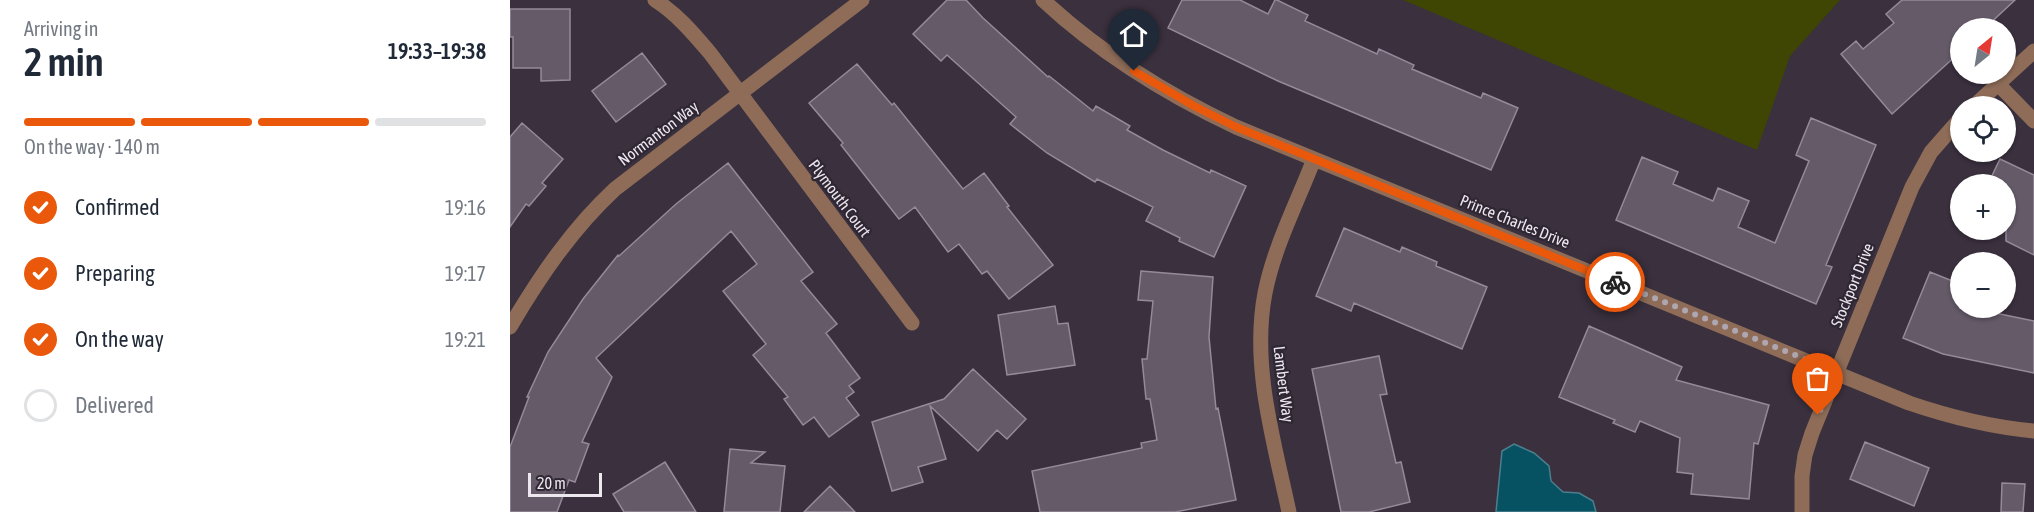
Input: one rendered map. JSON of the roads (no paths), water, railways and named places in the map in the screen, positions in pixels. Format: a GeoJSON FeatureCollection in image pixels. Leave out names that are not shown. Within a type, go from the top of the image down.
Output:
{"type":"FeatureCollection","features":[{"type":"Feature","properties":{"kind":"street","name":"Plymouth Court"},"geometry":{"type":"LineString","coordinates":[[655,0],[688,27],[710,53],[912,323]]}},
{"type":"Feature","properties":{"kind":"street","name":"Normanton Way"},"geometry":{"type":"LineString","coordinates":[[510,327],[548,267],[595,207],[638,170],[862,0]]}},
{"type":"Feature","properties":{"kind":"street","name":"Prince Charles Drive"},"geometry":{"type":"LineString","coordinates":[[1043,0],[1085,37],[1153,83],[1211,115],[1938,413],[1990,425],[2034,431]]}},
{"type":"Feature","properties":{"kind":"street"},"geometry":{"type":"LineString","coordinates":[[2016,68],[2034,51]]}},
{"type":"Feature","properties":{"kind":"street"},"geometry":{"type":"LineString","coordinates":[[1985,96],[1998,84],[2034,121]]}},
{"type":"Feature","properties":{"kind":"street","name":"Stockport Drive"},"geometry":{"type":"LineString","coordinates":[[1802,512],[1802,476],[1805,455],[1818,415],[1912,187],[1931,152],[1950,130]]}},
{"type":"Feature","properties":{"kind":"street","name":"Lambert Way"},"geometry":{"type":"LineString","coordinates":[[1288,512],[1264,389],[1260,343],[1265,294],[1271,269],[1314,159]]}},
{"type":"Feature","properties":{"kind":"water"},"geometry":{"type":"Polygon","coordinates":[[[1514,444],[1534,453],[1549,466],[1551,481],[1563,492],[1579,493],[1593,501],[1596,512],[1496,512],[1502,451],[1514,444]]]}}]}
